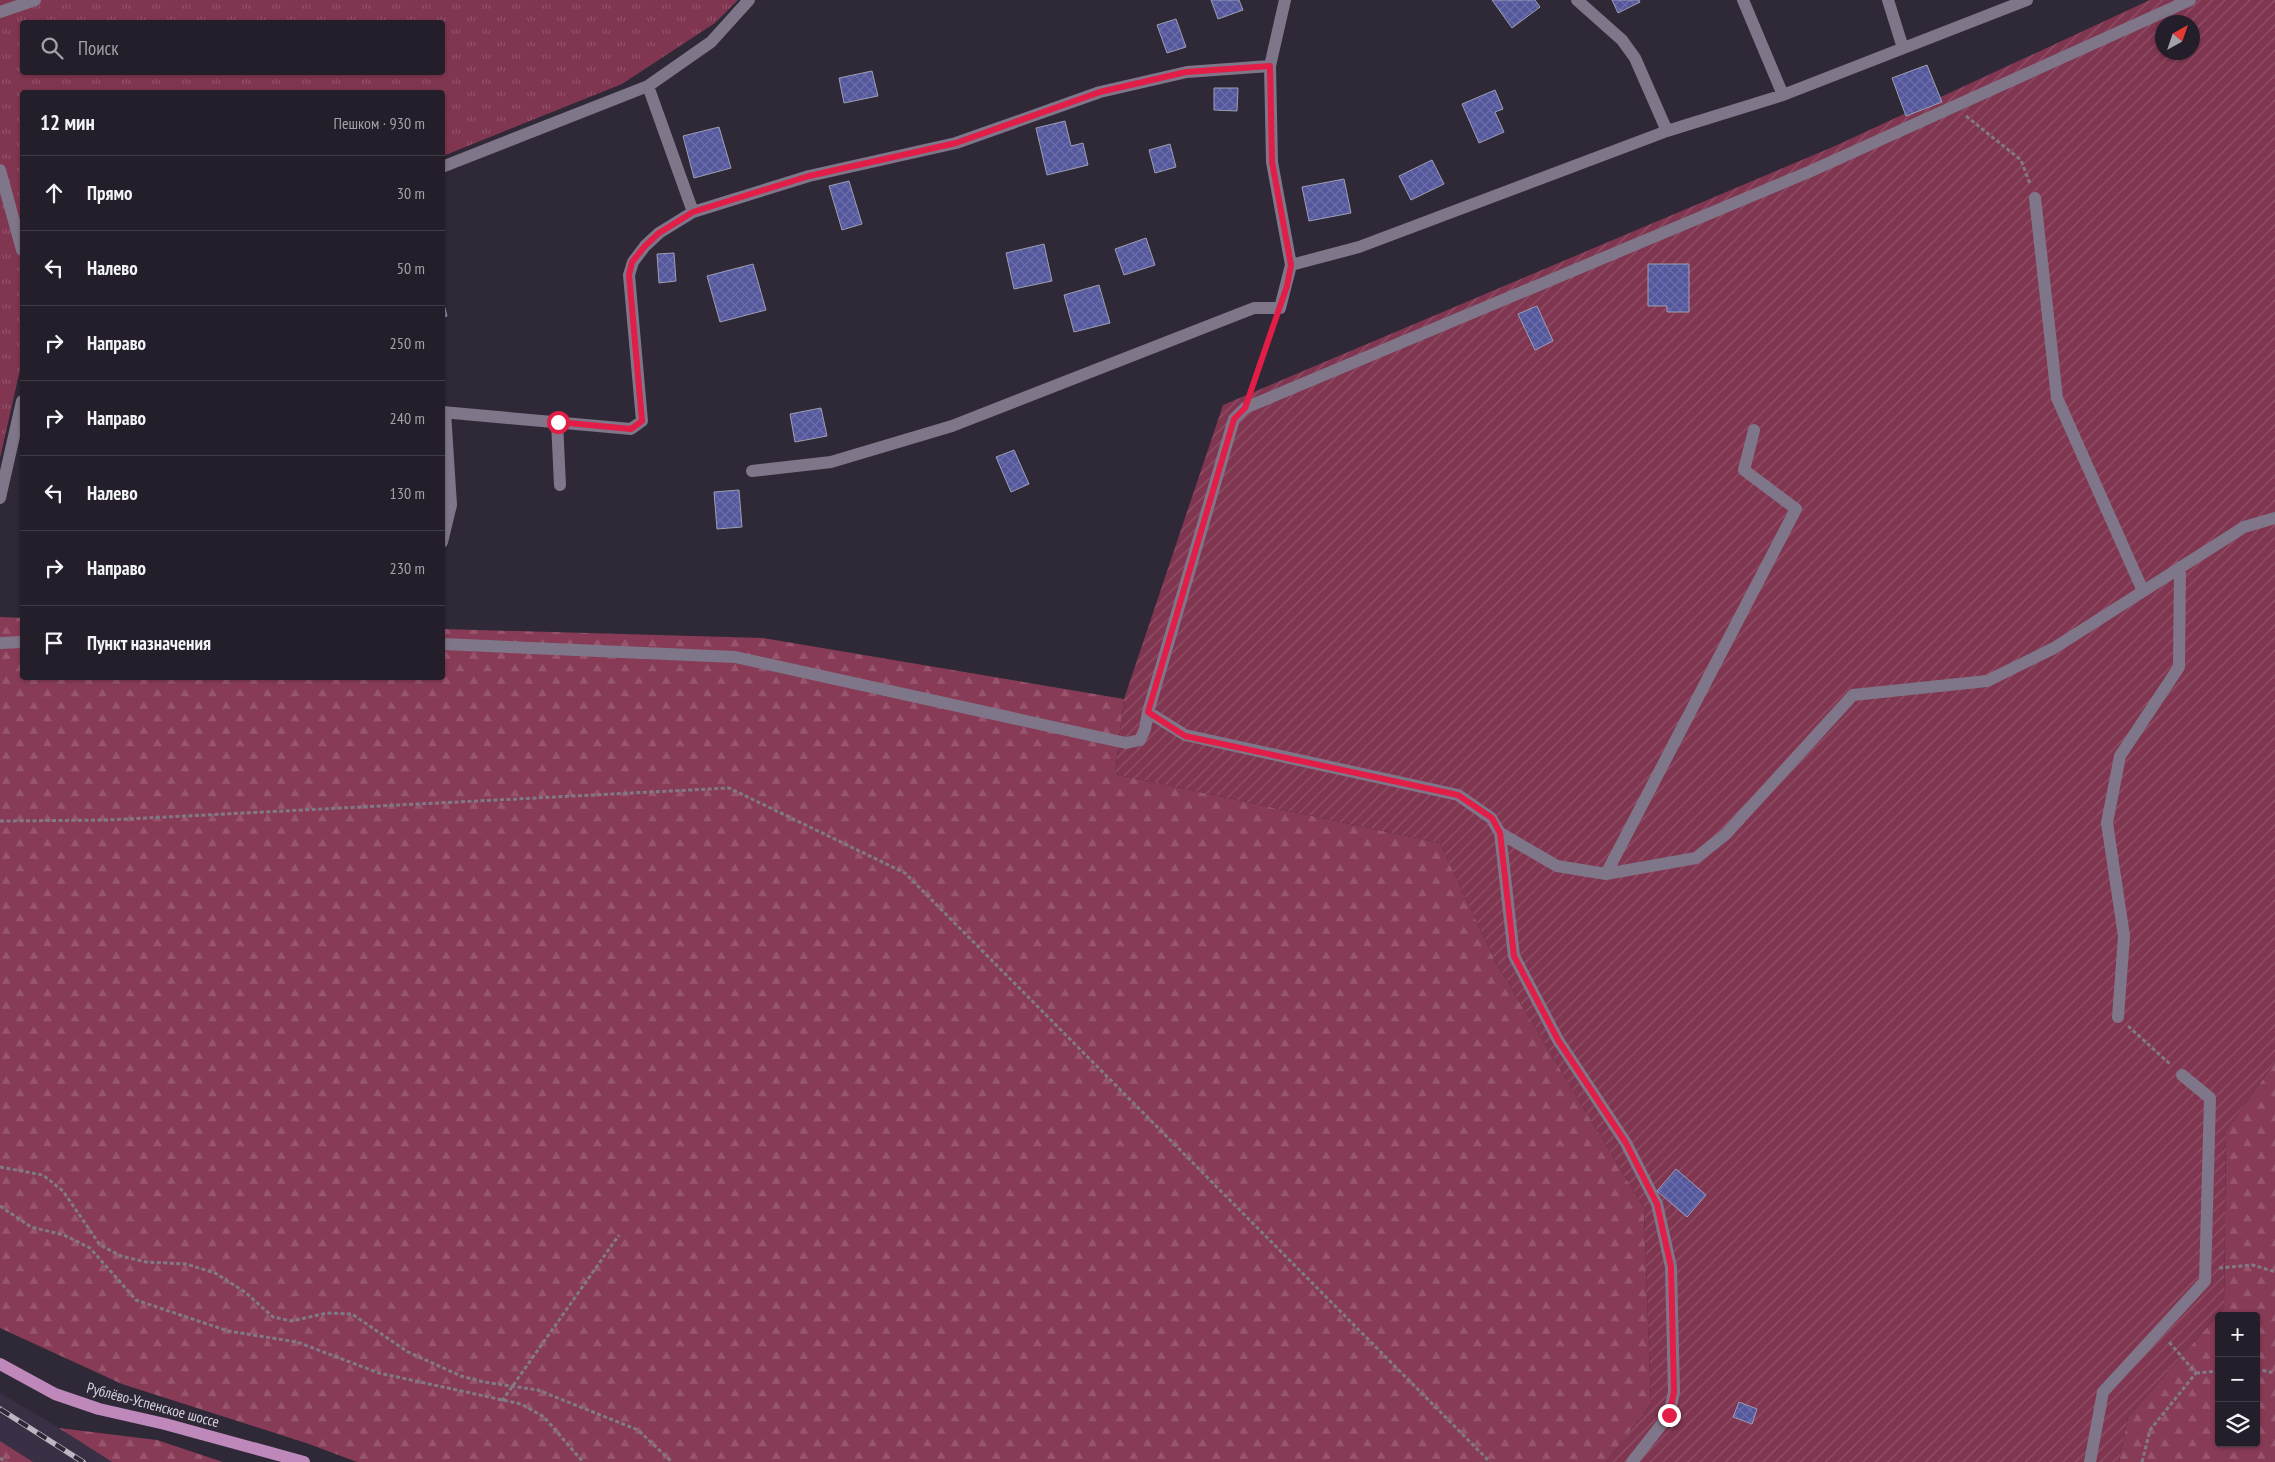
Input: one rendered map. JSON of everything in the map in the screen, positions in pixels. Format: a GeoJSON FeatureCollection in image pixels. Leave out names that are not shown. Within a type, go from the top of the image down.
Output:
{"type":"FeatureCollection","features":[{"type":"Feature","properties":{"kind":"main road","name":"Рублёво-Успенское шоссе"},"geometry":{"type":"LineString","coordinates":[[0,1364],[55,1394],[99,1410],[165,1424],[304,1462]]}},
{"type":"Feature","properties":{"kind":"street"},"geometry":{"type":"LineString","coordinates":[[0,12],[34,0]]}},
{"type":"Feature","properties":{"kind":"street"},"geometry":{"type":"LineString","coordinates":[[445,166],[648,86],[711,42],[749,0]]}},
{"type":"Feature","properties":{"kind":"street"},"geometry":{"type":"LineString","coordinates":[[752,471],[831,462],[952,426],[1254,308],[1280,308],[1291,265],[1272,162],[1270,66],[1285,0]]}},
{"type":"Feature","properties":{"kind":"street"},"geometry":{"type":"LineString","coordinates":[[1577,0],[1622,40],[1635,58],[1667,131]]}},
{"type":"Feature","properties":{"kind":"street"},"geometry":{"type":"LineString","coordinates":[[1742,0],[1782,95]]}},
{"type":"Feature","properties":{"kind":"street"},"geometry":{"type":"LineString","coordinates":[[1888,0],[1903,48]]}},
{"type":"Feature","properties":{"kind":"street"},"geometry":{"type":"LineString","coordinates":[[1291,265],[1359,247],[1667,131],[1782,95],[2027,0]]}},
{"type":"Feature","properties":{"kind":"street"},"geometry":{"type":"LineString","coordinates":[[445,644],[736,657],[1126,743],[1140,740],[1146,728],[1148,712],[1234,419],[1245,408],[1811,171],[2190,0]]}},
{"type":"Feature","properties":{"kind":"street"},"geometry":{"type":"LineString","coordinates":[[445,412],[631,429],[642,421],[629,275],[632,262],[659,233],[693,212],[809,176],[956,143],[1100,92],[1186,72],[1270,66]]}},
{"type":"Feature","properties":{"kind":"street"},"geometry":{"type":"LineString","coordinates":[[648,86],[693,212]]}},
{"type":"Feature","properties":{"kind":"street"},"geometry":{"type":"LineString","coordinates":[[0,170],[20,243]]}},
{"type":"Feature","properties":{"kind":"street"},"geometry":{"type":"LineString","coordinates":[[2035,198],[2057,398],[2143,591]]}},
{"type":"Feature","properties":{"kind":"street"},"geometry":{"type":"LineString","coordinates":[[0,498],[20,410]]}},
{"type":"Feature","properties":{"kind":"street"},"geometry":{"type":"LineString","coordinates":[[558,422],[560,485]]}},
{"type":"Feature","properties":{"kind":"street"},"geometry":{"type":"LineString","coordinates":[[445,424],[452,506],[445,531]]}},
{"type":"Feature","properties":{"kind":"street"},"geometry":{"type":"LineString","coordinates":[[1606,874],[1796,509],[1744,470],[1754,430]]}},
{"type":"Feature","properties":{"kind":"street"},"geometry":{"type":"LineString","coordinates":[[1500,833],[1557,866],[1606,874],[1696,858],[1726,834],[1853,695],[1987,682],[2054,648],[2244,527],[2275,518]]}},
{"type":"Feature","properties":{"kind":"street"},"geometry":{"type":"LineString","coordinates":[[2118,1017],[2124,936],[2107,823],[2120,756],[2179,668],[2180,567]]}},
{"type":"Feature","properties":{"kind":"street"},"geometry":{"type":"LineString","coordinates":[[0,642],[20,642]]}},
{"type":"Feature","properties":{"kind":"street"},"geometry":{"type":"LineString","coordinates":[[1148,712],[1185,736],[1458,795],[1492,818],[1500,833],[1514,956],[1558,1040],[1626,1143],[1657,1204],[1671,1267],[1674,1392],[1669,1415],[1632,1462]]}},
{"type":"Feature","properties":{"kind":"street"},"geometry":{"type":"LineString","coordinates":[[2090,1462],[2103,1392],[2205,1281],[2210,1098],[2182,1075]]}},
{"type":"Feature","properties":{"kind":"path"},"geometry":{"type":"LineString","coordinates":[[1954,106],[2021,160],[2035,198]]}},
{"type":"Feature","properties":{"kind":"path"},"geometry":{"type":"LineString","coordinates":[[1245,408],[1280,308]]}},
{"type":"Feature","properties":{"kind":"path"},"geometry":{"type":"LineString","coordinates":[[0,822],[108,820],[729,788],[905,873],[1490,1462]]}},
{"type":"Feature","properties":{"kind":"path"},"geometry":{"type":"LineString","coordinates":[[2118,1017],[2182,1075]]}},
{"type":"Feature","properties":{"kind":"path"},"geometry":{"type":"LineString","coordinates":[[0,1167],[43,1174],[63,1191],[100,1245],[121,1256],[146,1262],[186,1264],[215,1274],[245,1292],[273,1316],[292,1321],[327,1313],[352,1314],[408,1352],[462,1376],[512,1387],[538,1390],[638,1430],[672,1462]]}},
{"type":"Feature","properties":{"kind":"path"},"geometry":{"type":"LineString","coordinates":[[0,1206],[31,1226],[64,1235],[90,1248],[136,1300],[228,1330],[297,1342],[379,1373],[521,1404],[544,1416],[583,1462]]}},
{"type":"Feature","properties":{"kind":"path"},"geometry":{"type":"LineString","coordinates":[[502,1400],[619,1235]]}},
{"type":"Feature","properties":{"kind":"path"},"geometry":{"type":"LineString","coordinates":[[2206,1265],[2224,1269],[2253,1265],[2275,1272]]}},
{"type":"Feature","properties":{"kind":"path"},"geometry":{"type":"LineString","coordinates":[[2159,1331],[2196,1373]]}},
{"type":"Feature","properties":{"kind":"path"},"geometry":{"type":"LineString","coordinates":[[2142,1462],[2150,1430],[2196,1373],[2215,1371]]}},
{"type":"Feature","properties":{"kind":"path"},"geometry":{"type":"LineString","coordinates":[[2260,1371],[2275,1373]]}},
{"type":"Feature","properties":{"kind":"path"},"geometry":{"type":"LineString","coordinates":[[0,1458],[6,1462]]}},
{"type":"Feature","properties":{"kind":"shaded area"},"geometry":{"type":"Polygon","coordinates":[[[0,1393],[112,1462],[33,1462],[0,1441],[0,1393]]]}},
{"type":"Feature","properties":{"kind":"green space"},"geometry":{"type":"Polygon","coordinates":[[[0,0],[738,0],[715,23],[622,84],[445,155],[445,90],[20,90],[20,370],[0,458],[0,0]]]}},
{"type":"Feature","properties":{"kind":"green space"},"geometry":{"type":"Polygon","coordinates":[[[2150,0],[2275,0],[2275,1062],[2226,1131],[2224,1308],[2220,1312],[2215,1312],[2215,1318],[2128,1417],[2119,1462],[1606,1462],[1651,1404],[1644,1208],[1495,961],[1440,843],[1115,774],[1124,699],[1223,405],[1835,146],[2150,0]]]}},
{"type":"Feature","properties":{"kind":"green space"},"geometry":{"type":"Polygon","coordinates":[[[0,617],[20,618],[20,680],[445,680],[445,629],[763,638],[1124,699],[1115,774],[1440,843],[1495,961],[1644,1208],[1651,1404],[1606,1462],[357,1462],[309,1444],[122,1384],[0,1328],[0,617]]]}},
{"type":"Feature","properties":{"kind":"green space"},"geometry":{"type":"Polygon","coordinates":[[[2275,1062],[2275,1462],[2119,1462],[2128,1417],[2215,1318],[2215,1447],[2260,1447],[2260,1312],[2220,1312],[2224,1308],[2226,1131],[2275,1062]]]}},
{"type":"Feature","properties":{"kind":"green space"},"geometry":{"type":"Polygon","coordinates":[[[59,1428],[157,1440],[223,1462],[112,1462],[59,1428]]]}},
{"type":"Feature","properties":{"kind":"green space"},"geometry":{"type":"Polygon","coordinates":[[[0,1441],[33,1462],[0,1462],[0,1441]]]}},
{"type":"Feature","properties":{"kind":"building"},"geometry":{"type":"Polygon","coordinates":[[[1211,0],[1239,0],[1243,10],[1218,19],[1211,0]]]}},
{"type":"Feature","properties":{"kind":"building"},"geometry":{"type":"Polygon","coordinates":[[[1492,0],[1535,0],[1540,7],[1512,28],[1492,0]]]}},
{"type":"Feature","properties":{"kind":"building"},"geometry":{"type":"Polygon","coordinates":[[[1612,0],[1639,0],[1640,2],[1618,13],[1612,0]]]}},
{"type":"Feature","properties":{"kind":"building"},"geometry":{"type":"Polygon","coordinates":[[[1176,19],[1186,47],[1167,53],[1157,25],[1176,19]]]}},
{"type":"Feature","properties":{"kind":"building"},"geometry":{"type":"Polygon","coordinates":[[[1927,65],[1942,102],[1906,116],[1892,78],[1927,65]]]}},
{"type":"Feature","properties":{"kind":"building"},"geometry":{"type":"Polygon","coordinates":[[[872,71],[878,96],[844,103],[839,78],[872,71]]]}},
{"type":"Feature","properties":{"kind":"building"},"geometry":{"type":"Polygon","coordinates":[[[1214,88],[1238,88],[1237,111],[1214,110],[1214,88]]]}},
{"type":"Feature","properties":{"kind":"building"},"geometry":{"type":"Polygon","coordinates":[[[1495,90],[1503,109],[1495,112],[1504,132],[1479,143],[1462,104],[1495,90]]]}},
{"type":"Feature","properties":{"kind":"building"},"geometry":{"type":"Polygon","coordinates":[[[1065,121],[1071,146],[1083,143],[1088,165],[1047,175],[1036,128],[1065,121]]]}},
{"type":"Feature","properties":{"kind":"building"},"geometry":{"type":"Polygon","coordinates":[[[719,127],[731,168],[694,178],[683,136],[719,127]]]}},
{"type":"Feature","properties":{"kind":"building"},"geometry":{"type":"Polygon","coordinates":[[[1170,144],[1176,167],[1155,173],[1149,150],[1170,144]]]}},
{"type":"Feature","properties":{"kind":"building"},"geometry":{"type":"Polygon","coordinates":[[[1432,160],[1444,184],[1411,200],[1399,176],[1432,160]]]}},
{"type":"Feature","properties":{"kind":"building"},"geometry":{"type":"Polygon","coordinates":[[[1344,179],[1351,213],[1309,221],[1302,187],[1344,179]]]}},
{"type":"Feature","properties":{"kind":"building"},"geometry":{"type":"Polygon","coordinates":[[[849,181],[862,224],[842,230],[829,186],[849,181]]]}},
{"type":"Feature","properties":{"kind":"building"},"geometry":{"type":"Polygon","coordinates":[[[1146,238],[1155,265],[1124,275],[1115,249],[1146,238]]]}},
{"type":"Feature","properties":{"kind":"building"},"geometry":{"type":"Polygon","coordinates":[[[1044,244],[1052,281],[1014,289],[1006,253],[1044,244]]]}},
{"type":"Feature","properties":{"kind":"building"},"geometry":{"type":"Polygon","coordinates":[[[674,253],[676,281],[659,283],[657,254],[674,253]]]}},
{"type":"Feature","properties":{"kind":"building"},"geometry":{"type":"Polygon","coordinates":[[[753,264],[766,310],[720,322],[707,276],[753,264]]]}},
{"type":"Feature","properties":{"kind":"building"},"geometry":{"type":"Polygon","coordinates":[[[1648,264],[1689,264],[1689,312],[1667,312],[1667,306],[1648,306],[1648,264]]]}},
{"type":"Feature","properties":{"kind":"building"},"geometry":{"type":"Polygon","coordinates":[[[1099,285],[1110,323],[1074,332],[1064,295],[1099,285]]]}},
{"type":"Feature","properties":{"kind":"building"},"geometry":{"type":"Polygon","coordinates":[[[1537,306],[1553,341],[1535,350],[1518,314],[1537,306]]]}},
{"type":"Feature","properties":{"kind":"building"},"geometry":{"type":"Polygon","coordinates":[[[821,408],[827,436],[795,442],[790,414],[821,408]]]}},
{"type":"Feature","properties":{"kind":"building"},"geometry":{"type":"Polygon","coordinates":[[[1014,450],[1029,484],[1011,492],[996,457],[1014,450]]]}},
{"type":"Feature","properties":{"kind":"building"},"geometry":{"type":"Polygon","coordinates":[[[739,490],[742,527],[717,529],[714,492],[739,490]]]}},
{"type":"Feature","properties":{"kind":"building"},"geometry":{"type":"Polygon","coordinates":[[[1676,1169],[1706,1195],[1687,1217],[1657,1191],[1676,1169]]]}},
{"type":"Feature","properties":{"kind":"building"},"geometry":{"type":"Polygon","coordinates":[[[1739,1402],[1757,1409],[1752,1424],[1733,1417],[1739,1402]]]}},
{"type":"Feature","properties":{"kind":"railway"},"geometry":{"type":"LineString","coordinates":[[0,1409],[83,1462]]}},
{"type":"Feature","properties":{"kind":"route"},"geometry":{"type":"LineString","coordinates":[[558,422],[631,429],[642,421],[629,275],[632,262],[659,233],[693,212],[809,176],[956,143],[1100,92],[1186,72],[1270,66],[1272,162],[1291,265],[1287,286],[1245,408],[1234,419],[1148,712],[1185,736],[1458,795],[1492,818],[1500,833],[1514,956],[1558,1040],[1626,1143],[1657,1204],[1671,1267],[1674,1392],[1669,1415]]}}]}
